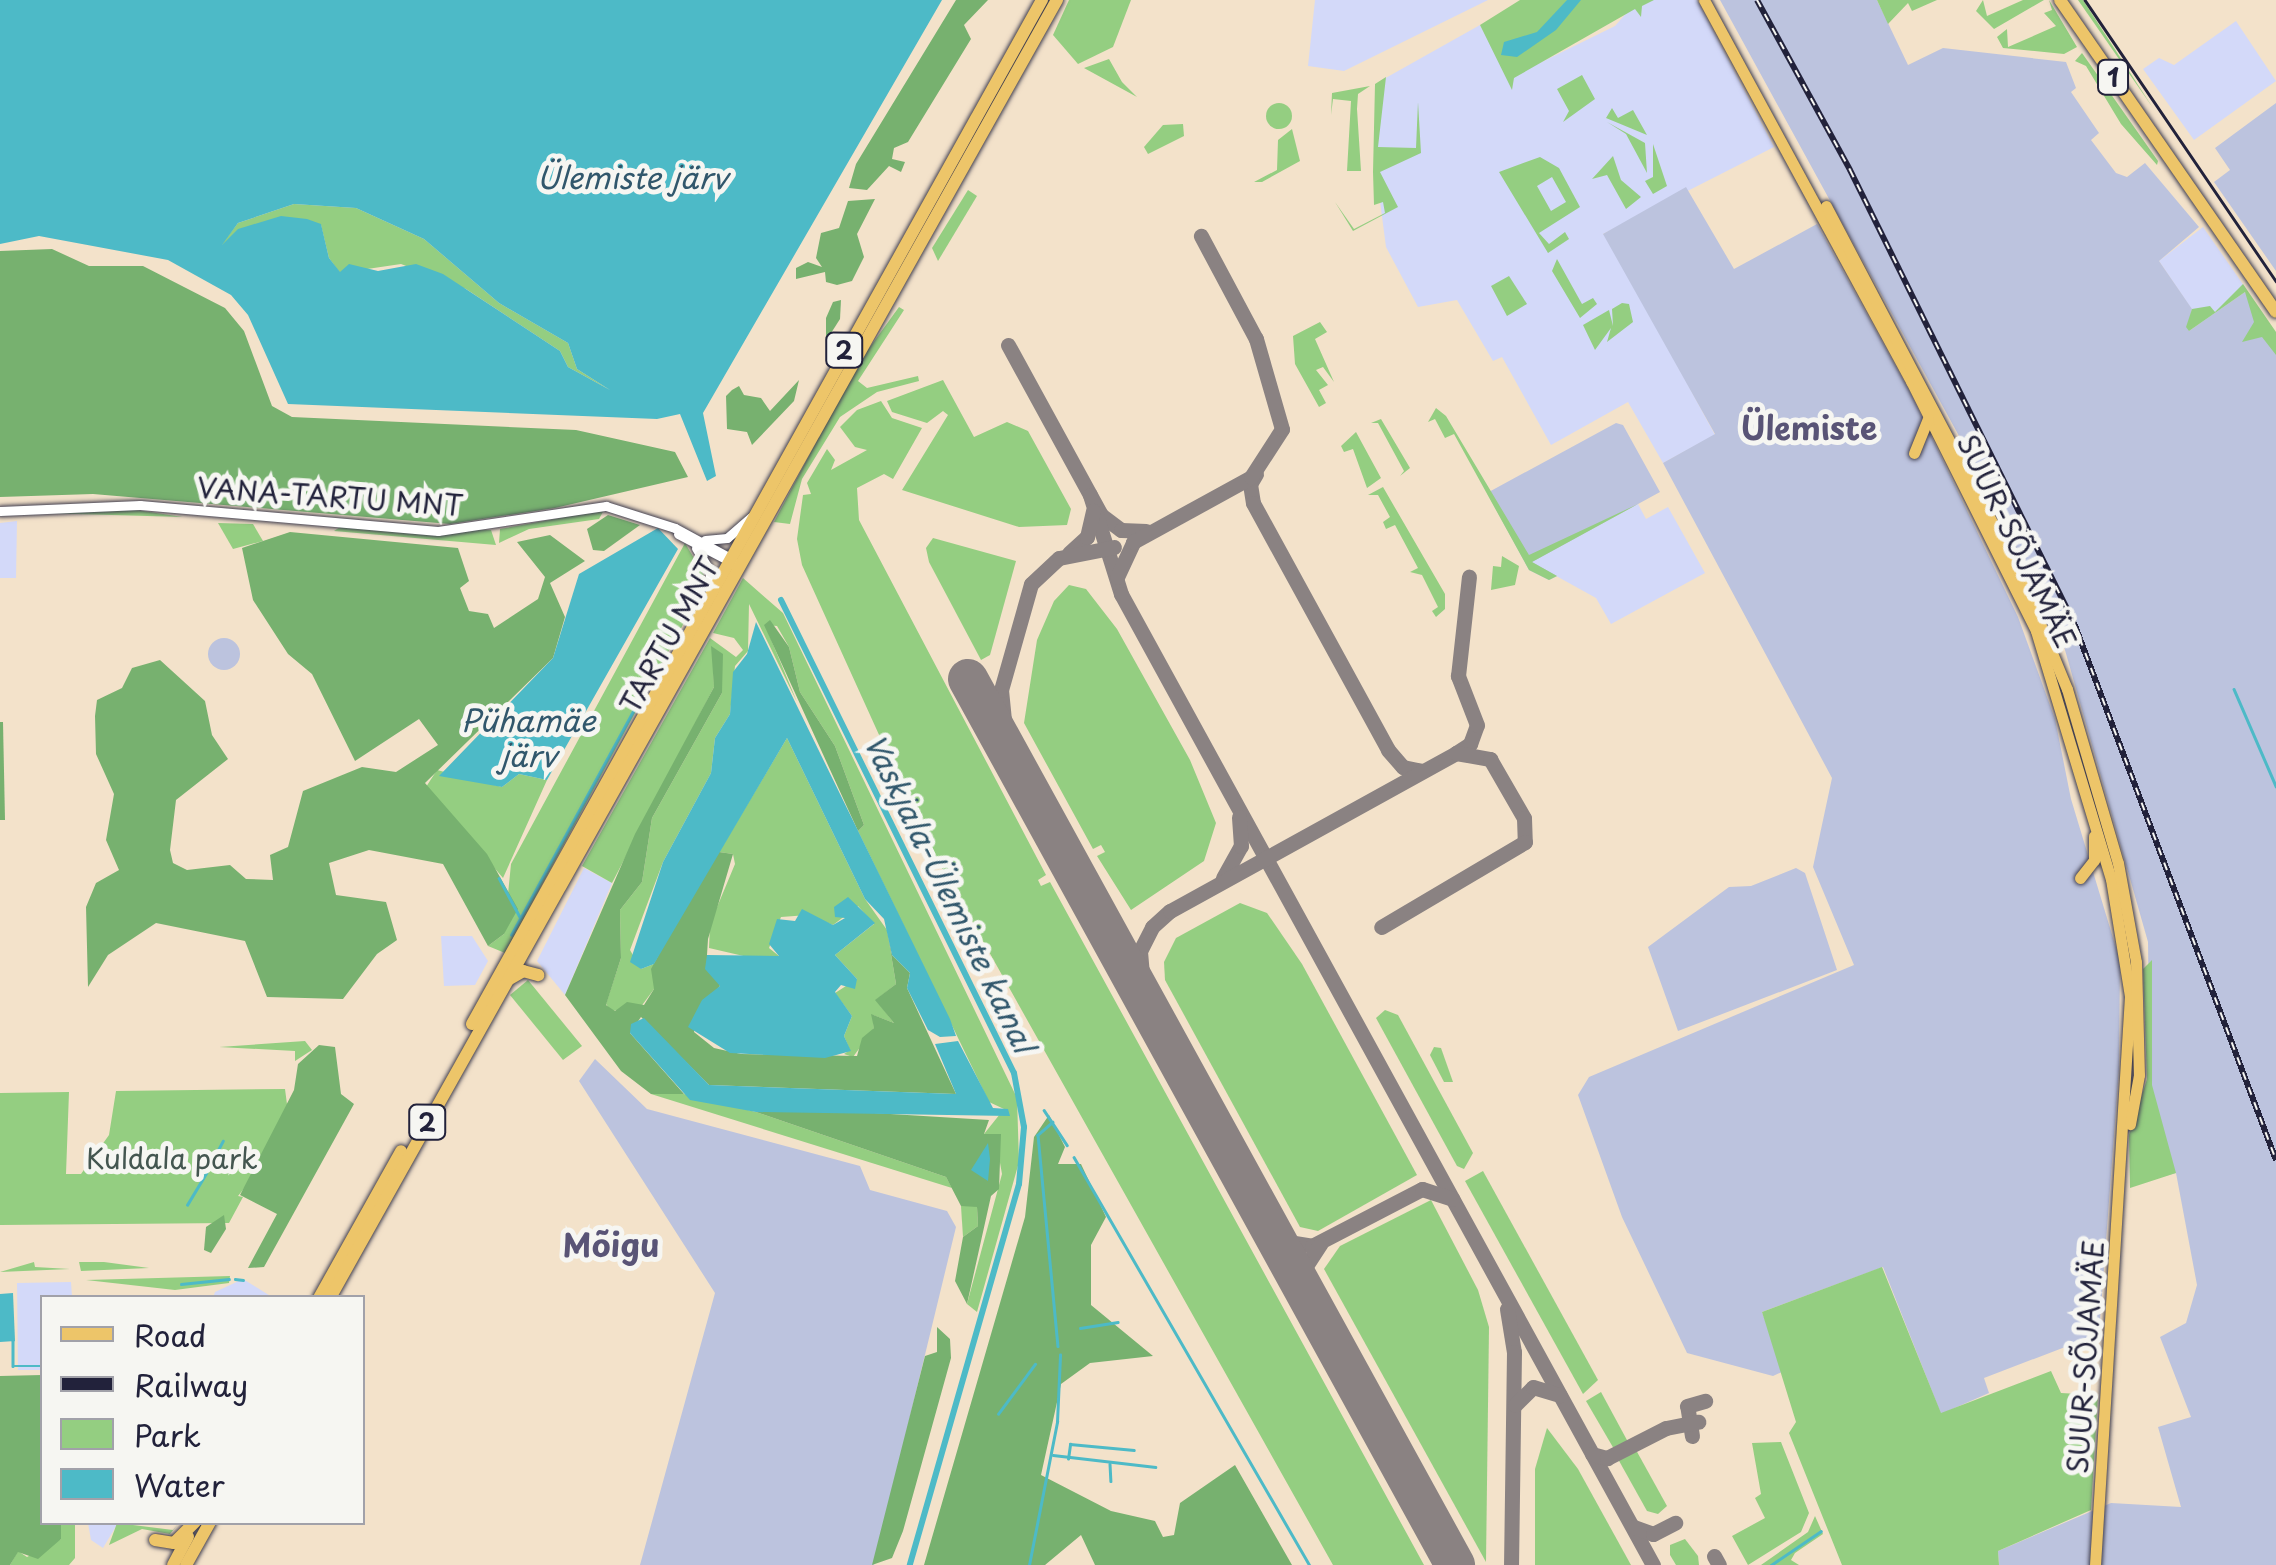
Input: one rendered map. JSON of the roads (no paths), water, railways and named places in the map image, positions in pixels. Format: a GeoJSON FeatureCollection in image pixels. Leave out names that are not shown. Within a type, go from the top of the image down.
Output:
{"type":"FeatureCollection","features":[{"type":"Feature","properties":{"kind":"highway","name":"TARTU MNT"},"geometry":{"type":"LineString","coordinates":[[321,1295],[1042,0]]}},
{"type":"Feature","properties":{"kind":"highway","name":"TARTU MNT"},"geometry":{"type":"LineString","coordinates":[[332,1295],[731,561],[1057,0]]}},
{"type":"Feature","properties":{"kind":"highway","name":"1"},"geometry":{"type":"LineString","coordinates":[[2060,0],[2276,312]]}},
{"type":"Feature","properties":{"kind":"highway"},"geometry":{"type":"LineString","coordinates":[[2166,154],[2182,160],[2276,296]]}},
{"type":"Feature","properties":{"kind":"highway"},"geometry":{"type":"LineString","coordinates":[[504,982],[520,972],[538,974]]}},
{"type":"Feature","properties":{"kind":"highway"},"geometry":{"type":"LineString","coordinates":[[155,1540],[174,1543],[193,1525]]}},
{"type":"Feature","properties":{"kind":"highway"},"geometry":{"type":"LineString","coordinates":[[182,1561],[195,1525]]}},
{"type":"Feature","properties":{"kind":"highway"},"geometry":{"type":"LineString","coordinates":[[182,1561],[208,1525]]}},
{"type":"Feature","properties":{"kind":"main road","name":"SUUR-SÕJAMÄE"},"geometry":{"type":"LineString","coordinates":[[1704,0],[1822,208],[2022,580],[2067,689],[2128,908],[2142,1012],[2124,1152],[2095,1565]]}},
{"type":"Feature","properties":{"kind":"main road","name":"SUUR-SÕJAMÄE"},"geometry":{"type":"LineString","coordinates":[[1822,208],[2036,631],[2094,817],[2125,951],[2132,1084]]}},
{"type":"Feature","properties":{"kind":"main road"},"geometry":{"type":"LineString","coordinates":[[1914,453],[1928,415]]}},
{"type":"Feature","properties":{"kind":"main road"},"geometry":{"type":"LineString","coordinates":[[2080,878],[2094,860],[2094,817]]}},
{"type":"Feature","properties":{"kind":"street","name":"VANA-TARTU MNT"},"geometry":{"type":"LineString","coordinates":[[0,510],[140,505],[438,530],[596,507],[653,519],[731,561]]}},
{"type":"Feature","properties":{"kind":"street"},"geometry":{"type":"LineString","coordinates":[[710,591],[708,564],[696,541],[727,538],[753,515]]}},
{"type":"Feature","properties":{"kind":"water","name":"Ülemiste järv"},"geometry":{"type":"Polygon","coordinates":[[[0,0],[942,0],[703,413],[716,476],[707,481],[680,414],[657,419],[288,404],[248,315],[231,295],[168,260],[39,236],[0,244],[0,0]],[[294,204],[238,223],[222,245],[238,229],[281,216],[321,224],[329,258],[340,272],[349,264],[378,271],[416,264],[443,274],[560,351],[568,367],[610,390],[577,369],[568,343],[499,303],[424,239],[356,208],[294,204]]]}},
{"type":"Feature","properties":{"kind":"water"},"geometry":{"type":"Polygon","coordinates":[[[1567,0],[1581,0],[1556,30],[1517,57],[1501,55],[1504,42],[1537,32],[1567,0]]]}},
{"type":"Feature","properties":{"kind":"water","name":"Pühamäe järv"},"geometry":{"type":"Polygon","coordinates":[[[658,528],[678,549],[547,780],[519,774],[502,787],[439,776],[553,658],[579,574],[658,528]]]}},
{"type":"Feature","properties":{"kind":"water"},"geometry":{"type":"Polygon","coordinates":[[[756,622],[956,1036],[940,1037],[928,1030],[907,988],[910,973],[892,955],[884,919],[865,899],[787,738],[654,964],[641,969],[630,962],[663,862],[711,773],[715,738],[730,714],[733,672],[747,654],[756,622]]]}},
{"type":"Feature","properties":{"kind":"water"},"geometry":{"type":"Polygon","coordinates":[[[848,897],[875,923],[835,955],[857,979],[855,989],[841,985],[835,992],[852,1016],[844,1036],[851,1051],[825,1058],[730,1053],[688,1027],[702,1000],[720,986],[705,969],[707,955],[779,956],[769,944],[777,919],[795,921],[802,909],[833,925],[845,918],[835,917],[834,907],[848,897]]]}},
{"type":"Feature","properties":{"kind":"water"},"geometry":{"type":"Polygon","coordinates":[[[644,1018],[709,1085],[956,1094],[935,1044],[958,1041],[993,1108],[1008,1109],[1010,1116],[756,1112],[690,1100],[630,1033],[631,1024],[644,1018]]]}},
{"type":"Feature","properties":{"kind":"water"},"geometry":{"type":"Polygon","coordinates":[[[988,1143],[990,1159],[988,1181],[971,1170],[988,1143]]]}},
{"type":"Feature","properties":{"kind":"water"},"geometry":{"type":"Polygon","coordinates":[[[13,1293],[15,1341],[0,1342],[0,1294],[13,1293]]]}},
{"type":"Feature","properties":{"kind":"waterway","name":"Vaskjala-Ülemiste kanal"},"geometry":{"type":"LineString","coordinates":[[781,600],[1014,1073],[1024,1127],[1019,1184],[910,1565]]}},
{"type":"Feature","properties":{"kind":"waterway"},"geometry":{"type":"LineString","coordinates":[[511,935],[652,676]]}},
{"type":"Feature","properties":{"kind":"waterway"},"geometry":{"type":"LineString","coordinates":[[2234,689],[2276,786]]}},
{"type":"Feature","properties":{"kind":"waterway"},"geometry":{"type":"LineString","coordinates":[[499,878],[520,917]]}},
{"type":"Feature","properties":{"kind":"waterway"},"geometry":{"type":"LineString","coordinates":[[1044,1110],[1067,1145]]}},
{"type":"Feature","properties":{"kind":"waterway"},"geometry":{"type":"LineString","coordinates":[[1053,1122],[1038,1135],[1058,1346]]}},
{"type":"Feature","properties":{"kind":"waterway"},"geometry":{"type":"LineString","coordinates":[[210,1165],[223,1141]]}},
{"type":"Feature","properties":{"kind":"waterway"},"geometry":{"type":"LineString","coordinates":[[1074,1157],[1310,1565]]}},
{"type":"Feature","properties":{"kind":"waterway"},"geometry":{"type":"LineString","coordinates":[[187,1205],[206,1173]]}},
{"type":"Feature","properties":{"kind":"waterway"},"geometry":{"type":"LineString","coordinates":[[181,1284],[229,1279]]}},
{"type":"Feature","properties":{"kind":"waterway"},"geometry":{"type":"LineString","coordinates":[[235,1279],[243,1280]]}},
{"type":"Feature","properties":{"kind":"waterway"},"geometry":{"type":"LineString","coordinates":[[1080,1328],[1118,1322]]}},
{"type":"Feature","properties":{"kind":"waterway"},"geometry":{"type":"LineString","coordinates":[[13,1341],[13,1366],[40,1366]]}},
{"type":"Feature","properties":{"kind":"waterway"},"geometry":{"type":"LineString","coordinates":[[1029,1565],[1057,1422],[1060,1355]]}},
{"type":"Feature","properties":{"kind":"waterway"},"geometry":{"type":"LineString","coordinates":[[998,1414],[1035,1364]]}},
{"type":"Feature","properties":{"kind":"waterway"},"geometry":{"type":"LineString","coordinates":[[1068,1459],[1070,1444],[1134,1450]]}},
{"type":"Feature","properties":{"kind":"waterway"},"geometry":{"type":"LineString","coordinates":[[1053,1455],[1155,1467]]}},
{"type":"Feature","properties":{"kind":"waterway"},"geometry":{"type":"LineString","coordinates":[[1110,1464],[1111,1481]]}},
{"type":"Feature","properties":{"kind":"waterway"},"geometry":{"type":"LineString","coordinates":[[1771,1565],[1821,1531]]}},
{"type":"Feature","properties":{"kind":"tram line"},"geometry":{"type":"LineString","coordinates":[[2085,0],[2276,281]]}},
{"type":"Feature","properties":{"kind":"railway"},"geometry":{"type":"LineString","coordinates":[[1757,0],[1850,170],[2074,623],[2276,1160]]}},
{"type":"Feature","properties":{"kind":"district","name":"Ülemiste"},"geometry":{"type":"Point","coordinates":[1809,427]}},
{"type":"Feature","properties":{"kind":"district","name":"Mõigu"},"geometry":{"type":"Point","coordinates":[611,1244]}},
{"type":"Feature","properties":{"kind":"park label","name":"Kuldala park"},"geometry":{"type":"Point","coordinates":[172,1158]}}]}
